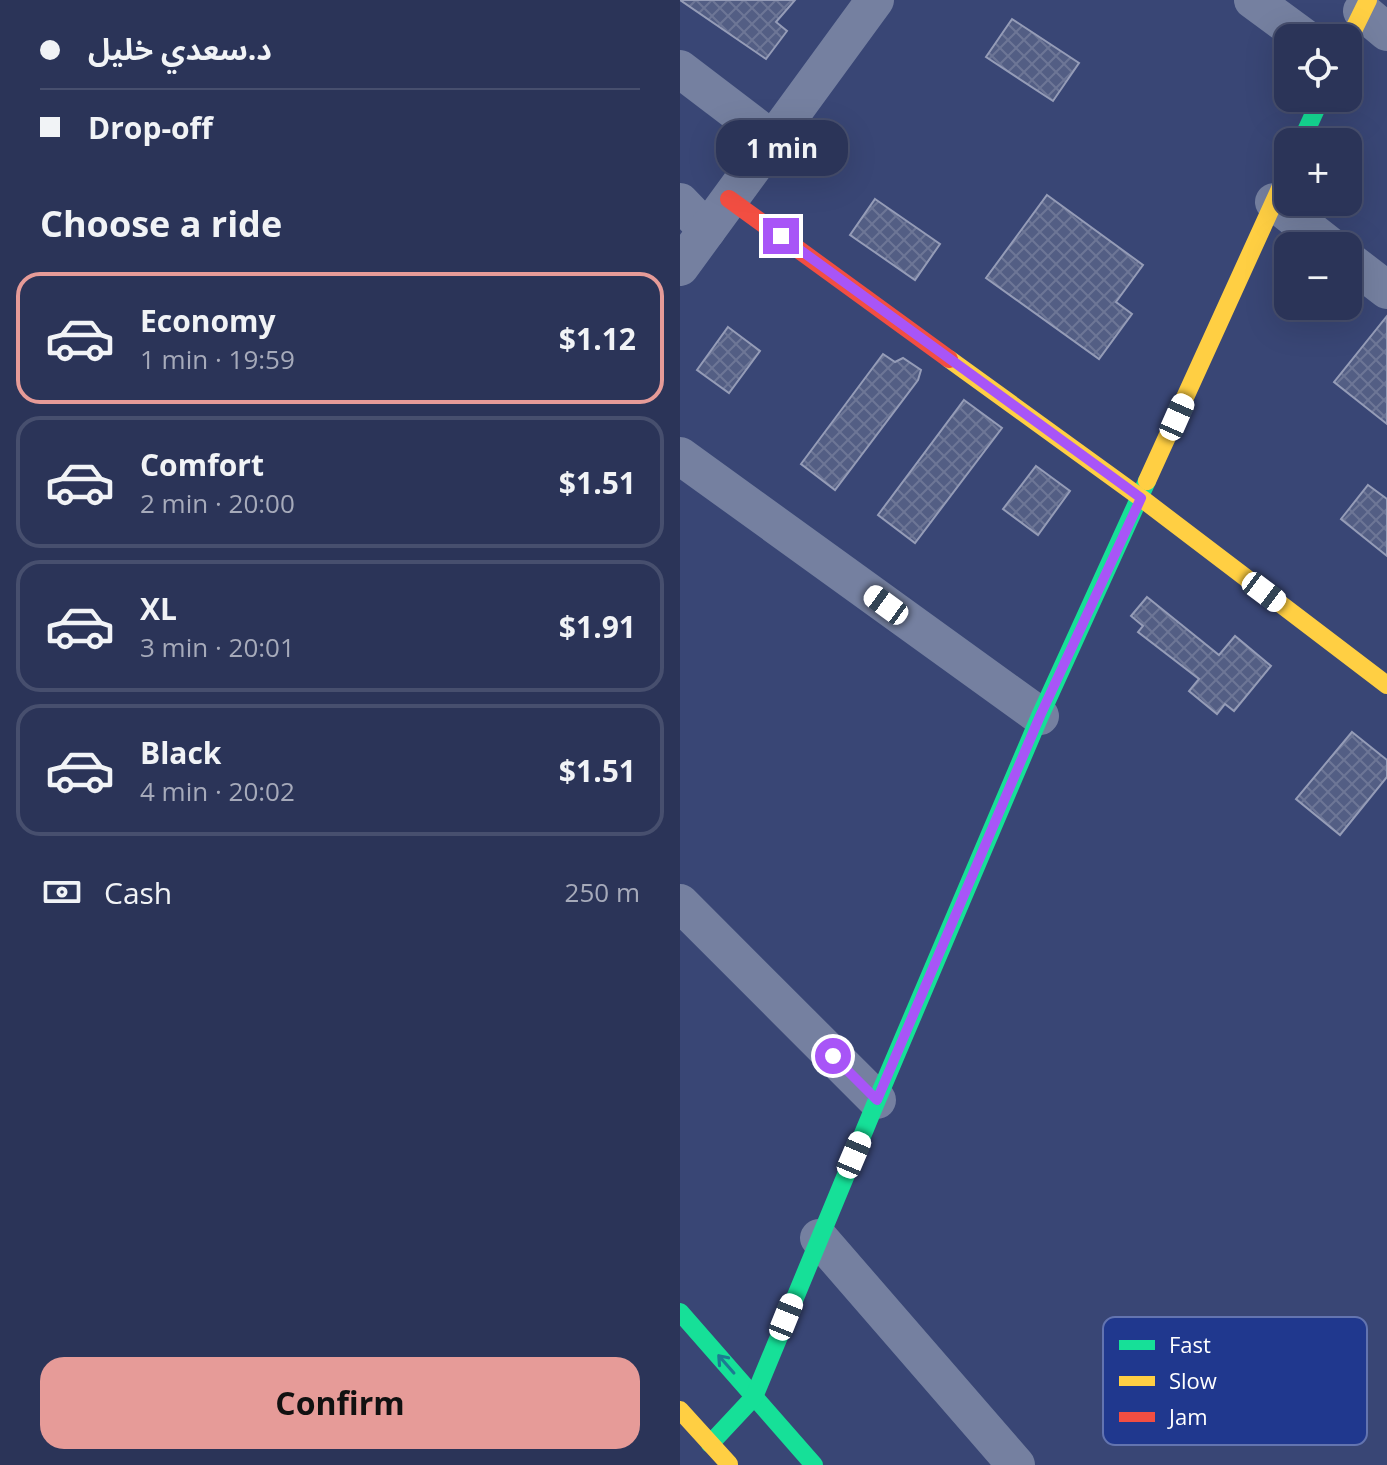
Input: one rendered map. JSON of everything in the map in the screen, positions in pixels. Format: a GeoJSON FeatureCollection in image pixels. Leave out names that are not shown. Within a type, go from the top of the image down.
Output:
{"type":"FeatureCollection","features":[{"type":"Feature","properties":{"kind":"street"},"geometry":{"type":"LineString","coordinates":[[680,267],[875,0]]}},
{"type":"Feature","properties":{"kind":"street"},"geometry":{"type":"LineString","coordinates":[[1253,0],[1286,24]]}},
{"type":"Feature","properties":{"kind":"street"},"geometry":{"type":"LineString","coordinates":[[680,69],[773,140]]}},
{"type":"Feature","properties":{"kind":"street"},"geometry":{"type":"LineString","coordinates":[[729,199],[1141,498],[1387,685]]}},
{"type":"Feature","properties":{"kind":"street"},"geometry":{"type":"LineString","coordinates":[[680,202],[707,230]]}},
{"type":"Feature","properties":{"kind":"street"},"geometry":{"type":"LineString","coordinates":[[710,1444],[754,1397],[1040,716],[1274,203]]}},
{"type":"Feature","properties":{"kind":"street"},"geometry":{"type":"LineString","coordinates":[[1305,216],[1318,232]]}},
{"type":"Feature","properties":{"kind":"street"},"geometry":{"type":"LineString","coordinates":[[1362,271],[1387,290]]}},
{"type":"Feature","properties":{"kind":"street"},"geometry":{"type":"LineString","coordinates":[[680,456],[1040,716]]}},
{"type":"Feature","properties":{"kind":"street"},"geometry":{"type":"LineString","coordinates":[[680,903],[877,1100]]}},
{"type":"Feature","properties":{"kind":"street"},"geometry":{"type":"LineString","coordinates":[[819,1238],[1016,1465]]}},
{"type":"Feature","properties":{"kind":"street"},"geometry":{"type":"LineString","coordinates":[[680,1312],[814,1465]]}},
{"type":"Feature","properties":{"kind":"street"},"geometry":{"type":"LineString","coordinates":[[680,1410],[730,1465]]}},
{"type":"Feature","properties":{"kind":"building"},"geometry":{"type":"Polygon","coordinates":[[[680,0],[795,0],[776,22],[787,31],[766,59],[680,0]]]}},
{"type":"Feature","properties":{"kind":"building"},"geometry":{"type":"Polygon","coordinates":[[[1012,19],[1079,63],[1053,101],[986,57],[1012,19]]]}},
{"type":"Feature","properties":{"kind":"building"},"geometry":{"type":"Polygon","coordinates":[[[1047,195],[1143,265],[1116,302],[1132,314],[1099,359],[986,278],[1047,195]]]}},
{"type":"Feature","properties":{"kind":"building"},"geometry":{"type":"Polygon","coordinates":[[[875,199],[940,244],[915,280],[850,235],[875,199]]]}},
{"type":"Feature","properties":{"kind":"building"},"geometry":{"type":"Polygon","coordinates":[[[1387,316],[1387,424],[1334,382],[1387,316]]]}},
{"type":"Feature","properties":{"kind":"building"},"geometry":{"type":"Polygon","coordinates":[[[728,327],[760,351],[729,393],[697,370],[728,327]]]}},
{"type":"Feature","properties":{"kind":"building"},"geometry":{"type":"Polygon","coordinates":[[[883,354],[895,362],[903,358],[921,370],[918,380],[835,490],[801,464],[883,354]]]}},
{"type":"Feature","properties":{"kind":"building"},"geometry":{"type":"Polygon","coordinates":[[[964,400],[1002,428],[915,543],[878,515],[964,400]]]}},
{"type":"Feature","properties":{"kind":"building"},"geometry":{"type":"Polygon","coordinates":[[[1036,466],[1070,491],[1038,535],[1003,509],[1036,466]]]}},
{"type":"Feature","properties":{"kind":"building"},"geometry":{"type":"Polygon","coordinates":[[[1368,485],[1387,499],[1387,556],[1341,519],[1368,485]]]}},
{"type":"Feature","properties":{"kind":"building"},"geometry":{"type":"Polygon","coordinates":[[[1147,597],[1219,655],[1235,636],[1271,666],[1234,711],[1225,704],[1217,714],[1189,691],[1199,679],[1138,632],[1143,626],[1131,616],[1147,597]]]}},
{"type":"Feature","properties":{"kind":"building"},"geometry":{"type":"Polygon","coordinates":[[[1352,732],[1387,760],[1387,777],[1340,835],[1296,799],[1352,732]]]}},
{"type":"Feature","properties":{"kind":"traffic: fast"},"geometry":{"type":"LineString","coordinates":[[1307,128],[1315,112]]}},
{"type":"Feature","properties":{"kind":"traffic: fast"},"geometry":{"type":"LineString","coordinates":[[710,1444],[754,1397],[1040,716],[1147,481]]}},
{"type":"Feature","properties":{"kind":"traffic: fast"},"geometry":{"type":"LineString","coordinates":[[680,1312],[814,1465]]}},
{"type":"Feature","properties":{"kind":"traffic: slow"},"geometry":{"type":"LineString","coordinates":[[1356,24],[1368,0]]}},
{"type":"Feature","properties":{"kind":"traffic: slow"},"geometry":{"type":"LineString","coordinates":[[1147,481],[1274,202]]}},
{"type":"Feature","properties":{"kind":"traffic: slow"},"geometry":{"type":"LineString","coordinates":[[949,359],[1141,498],[1387,685]]}},
{"type":"Feature","properties":{"kind":"traffic: slow"},"geometry":{"type":"LineString","coordinates":[[680,1410],[729,1464]]}},
{"type":"Feature","properties":{"kind":"traffic: jam"},"geometry":{"type":"LineString","coordinates":[[729,199],[949,359]]}},
{"type":"Feature","properties":{"kind":"route"},"geometry":{"type":"LineString","coordinates":[[781,236],[1141,498],[1040,716],[877,1100],[833,1056]]}}]}
